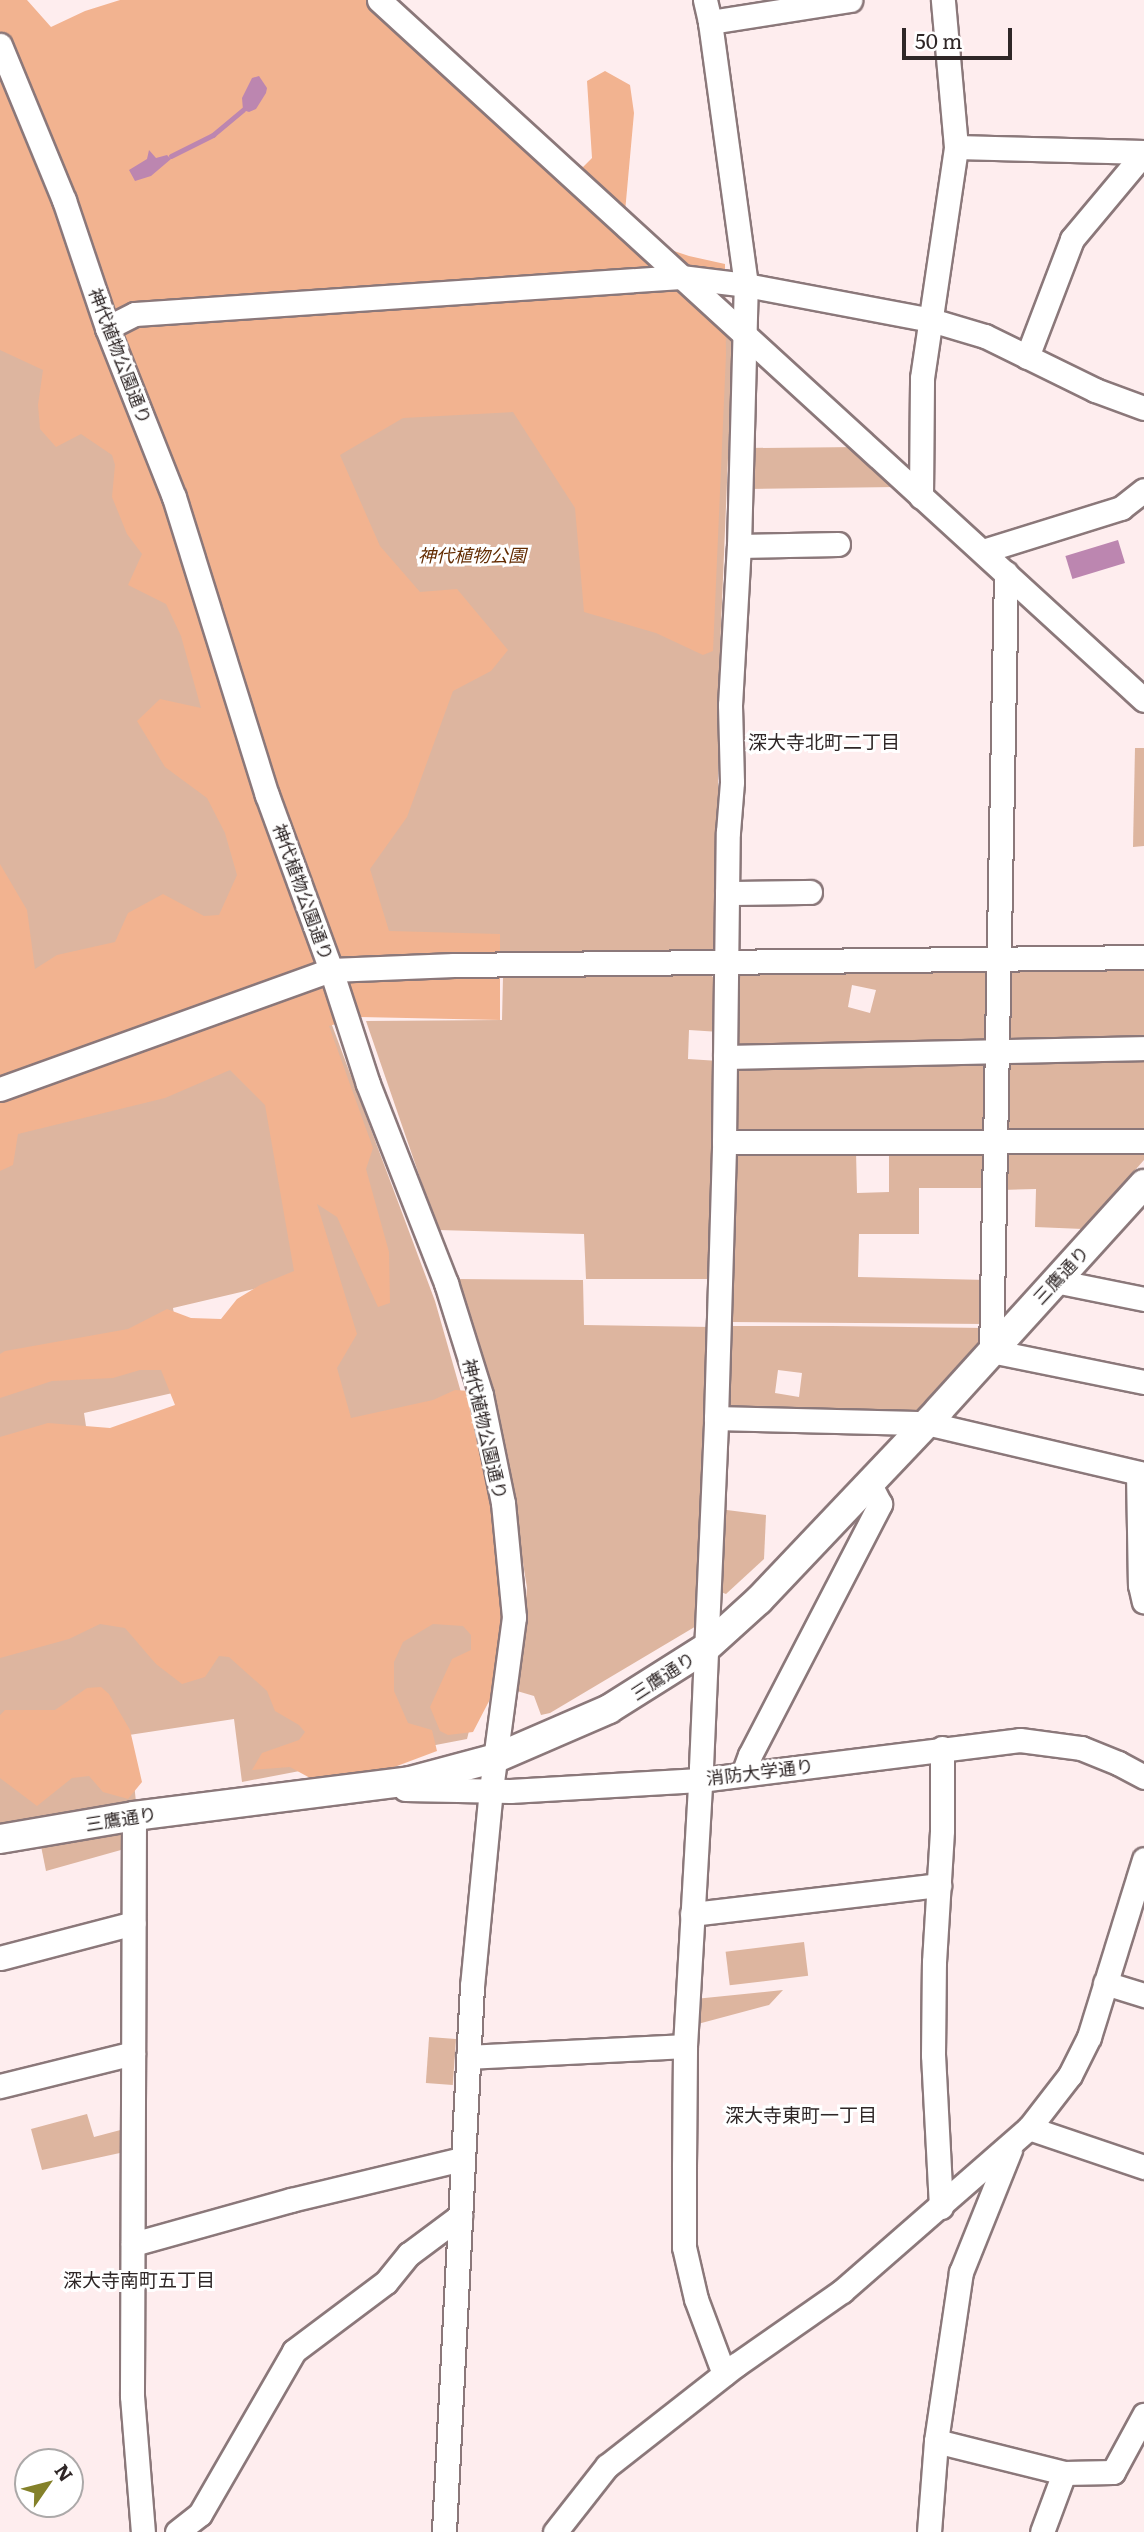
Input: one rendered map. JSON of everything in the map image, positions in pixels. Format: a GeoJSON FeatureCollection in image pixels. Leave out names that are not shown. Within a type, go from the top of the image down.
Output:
{"type":"FeatureCollection","features":[{"type":"Feature","properties":{"kind":"main road","name":"三鷹通り"},"geometry":{"type":"LineString","coordinates":[[0,1839],[134,1816],[368,1787],[451,1772],[496,1758],[609,1709],[706,1648],[759,1600],[870,1484],[1055,1281],[1135,1208],[1144,1184]]}},
{"type":"Feature","properties":{"kind":"street"},"geometry":{"type":"LineString","coordinates":[[379,0],[1144,700]]}},
{"type":"Feature","properties":{"kind":"street"},"geometry":{"type":"LineString","coordinates":[[724,2374],[696,2299],[684,2247],[685,2046],[716,1418],[724,1142],[727,893],[732,782],[730,705],[739,546],[746,285],[707,11],[850,0]]}},
{"type":"Feature","properties":{"kind":"street"},"geometry":{"type":"LineString","coordinates":[[921,497],[922,378],[956,147],[943,0]]}},
{"type":"Feature","properties":{"kind":"street","name":"神代植物公園通り"},"geometry":{"type":"LineString","coordinates":[[0,45],[64,200],[107,328],[174,497],[267,795],[331,970],[368,1084],[446,1283],[481,1395],[495,1458],[506,1526],[514,1617],[491,1789],[468,2057],[444,2532]]}},
{"type":"Feature","properties":{"kind":"street"},"geometry":{"type":"LineString","coordinates":[[956,147],[1144,153]]}},
{"type":"Feature","properties":{"kind":"street"},"geometry":{"type":"LineString","coordinates":[[1027,357],[1072,239],[1144,153]]}},
{"type":"Feature","properties":{"kind":"street"},"geometry":{"type":"LineString","coordinates":[[107,328],[135,314],[681,277],[746,285],[931,320],[985,335],[1095,390],[1144,408]]}},
{"type":"Feature","properties":{"kind":"street"},"geometry":{"type":"LineString","coordinates":[[983,551],[1121,508],[1144,490]]}},
{"type":"Feature","properties":{"kind":"street"},"geometry":{"type":"LineString","coordinates":[[739,546],[838,544]]}},
{"type":"Feature","properties":{"kind":"street"},"geometry":{"type":"LineString","coordinates":[[1006,573],[991,1351],[1144,1382]]}},
{"type":"Feature","properties":{"kind":"street"},"geometry":{"type":"LineString","coordinates":[[727,893],[810,892]]}},
{"type":"Feature","properties":{"kind":"street"},"geometry":{"type":"LineString","coordinates":[[0,1088],[331,970],[1144,957]]}},
{"type":"Feature","properties":{"kind":"street"},"geometry":{"type":"LineString","coordinates":[[725,1057],[1144,1048]]}},
{"type":"Feature","properties":{"kind":"street"},"geometry":{"type":"LineString","coordinates":[[724,1142],[1144,1141]]}},
{"type":"Feature","properties":{"kind":"street"},"geometry":{"type":"LineString","coordinates":[[1055,1281],[1144,1299]]}},
{"type":"Feature","properties":{"kind":"street"},"geometry":{"type":"LineString","coordinates":[[716,1418],[926,1423],[1141,1474],[1144,1602]]}},
{"type":"Feature","properties":{"kind":"street"},"geometry":{"type":"LineString","coordinates":[[744,1774],[750,1755],[880,1504],[870,1484]]}},
{"type":"Feature","properties":{"kind":"street","name":"消防大学通り"},"geometry":{"type":"LineString","coordinates":[[368,1787],[510,1791],[700,1780],[1003,1740],[1050,1742],[1101,1755],[1144,1777]]}},
{"type":"Feature","properties":{"kind":"street"},"geometry":{"type":"LineString","coordinates":[[942,1748],[933,2054],[942,2207]]}},
{"type":"Feature","properties":{"kind":"street"},"geometry":{"type":"LineString","coordinates":[[134,1816],[132,2396],[143,2532]]}},
{"type":"Feature","properties":{"kind":"street"},"geometry":{"type":"LineString","coordinates":[[555,2532],[607,2466],[724,2374],[842,2291],[1011,2147],[1029,2128],[1070,2075],[1089,2037],[1144,1858]]}},
{"type":"Feature","properties":{"kind":"street"},"geometry":{"type":"LineString","coordinates":[[692,1914],[939,1885]]}},
{"type":"Feature","properties":{"kind":"street"},"geometry":{"type":"LineString","coordinates":[[0,1958],[134,1923]]}},
{"type":"Feature","properties":{"kind":"street"},"geometry":{"type":"LineString","coordinates":[[1105,1983],[1144,1995]]}},
{"type":"Feature","properties":{"kind":"street"},"geometry":{"type":"LineString","coordinates":[[468,2057],[685,2046]]}},
{"type":"Feature","properties":{"kind":"street"},"geometry":{"type":"LineString","coordinates":[[0,2086],[133,2053]]}},
{"type":"Feature","properties":{"kind":"street"},"geometry":{"type":"LineString","coordinates":[[1029,2128],[1144,2167]]}},
{"type":"Feature","properties":{"kind":"street"},"geometry":{"type":"LineString","coordinates":[[929,2532],[936,2441],[961,2272],[1011,2147]]}},
{"type":"Feature","properties":{"kind":"street"},"geometry":{"type":"LineString","coordinates":[[133,2244],[291,2200],[462,2159]]}},
{"type":"Feature","properties":{"kind":"street"},"geometry":{"type":"LineString","coordinates":[[177,2532],[200,2514],[295,2351],[386,2282],[410,2254],[460,2216]]}},
{"type":"Feature","properties":{"kind":"street"},"geometry":{"type":"LineString","coordinates":[[936,2441],[1064,2473],[1113,2472],[1144,2415]]}},
{"type":"Feature","properties":{"kind":"street"},"geometry":{"type":"LineString","coordinates":[[1042,2532],[1064,2473]]}},
{"type":"Feature","properties":{"kind":"green space"},"geometry":{"type":"Polygon","coordinates":[[[0,95],[318,971],[0,1083],[0,95]]]}},
{"type":"Feature","properties":{"kind":"green space","name":"神代植物公園"},"geometry":{"type":"Polygon","coordinates":[[[679,286],[733,338],[718,698],[718,955],[372,963],[130,329],[679,286]]]}},
{"type":"Feature","properties":{"kind":"green space"},"geometry":{"type":"Polygon","coordinates":[[[860,447],[897,487],[747,489],[749,448],[860,447]]]}},
{"type":"Feature","properties":{"kind":"green space"},"geometry":{"type":"Polygon","coordinates":[[[1135,748],[1144,748],[1144,846],[1133,847],[1135,748]]]}},
{"type":"Feature","properties":{"kind":"green space"},"geometry":{"type":"Polygon","coordinates":[[[1008,965],[1144,965],[1144,1039],[1008,1039],[1008,965]]]}},
{"type":"Feature","properties":{"kind":"green space"},"geometry":{"type":"Polygon","coordinates":[[[986,966],[991,971],[989,1040],[735,1045],[735,971],[986,966]],[[852,985],[848,1007],[870,1013],[876,990],[852,985]]]}},
{"type":"Feature","properties":{"kind":"green space"},"geometry":{"type":"Polygon","coordinates":[[[710,974],[721,986],[720,1032],[689,1030],[688,1059],[719,1061],[713,1279],[586,1279],[584,1234],[438,1230],[366,1021],[502,1020],[503,977],[710,974]]]}},
{"type":"Feature","properties":{"kind":"green space"},"geometry":{"type":"Polygon","coordinates":[[[326,1009],[435,1301],[470,1424],[494,1632],[467,1739],[242,1782],[234,1719],[129,1735],[136,1802],[0,1828],[0,1101],[326,1009]],[[271,1285],[173,1308],[186,1390],[84,1413],[91,1459],[190,1437],[271,1285]]]}},
{"type":"Feature","properties":{"kind":"green space"},"geometry":{"type":"Polygon","coordinates":[[[1006,1054],[1144,1054],[1144,1135],[1006,1135],[1006,1054]]]}},
{"type":"Feature","properties":{"kind":"green space"},"geometry":{"type":"Polygon","coordinates":[[[984,1058],[989,1063],[988,1133],[730,1135],[733,1067],[984,1058]]]}},
{"type":"Feature","properties":{"kind":"green space"},"geometry":{"type":"Polygon","coordinates":[[[1144,1146],[1144,1160],[1083,1229],[1035,1227],[1036,1189],[1001,1190],[1003,1156],[1007,1149],[1144,1146]]]}},
{"type":"Feature","properties":{"kind":"green space"},"geometry":{"type":"Polygon","coordinates":[[[984,1149],[988,1188],[919,1188],[919,1234],[859,1234],[858,1277],[987,1280],[986,1324],[729,1322],[733,1151],[856,1151],[857,1193],[889,1192],[889,1150],[984,1149]]]}},
{"type":"Feature","properties":{"kind":"green space"},"geometry":{"type":"Polygon","coordinates":[[[455,1279],[583,1280],[584,1325],[712,1327],[703,1622],[550,1713],[541,1715],[534,1696],[517,1691],[527,1588],[500,1418],[455,1279]]]}},
{"type":"Feature","properties":{"kind":"green space"},"geometry":{"type":"Polygon","coordinates":[[[727,1326],[986,1328],[985,1341],[917,1416],[728,1407],[727,1326]],[[778,1370],[775,1393],[799,1397],[802,1373],[778,1370]]]}},
{"type":"Feature","properties":{"kind":"green space"},"geometry":{"type":"Polygon","coordinates":[[[719,1509],[766,1515],[764,1559],[726,1594],[713,1589],[719,1509]]]}},
{"type":"Feature","properties":{"kind":"green space"},"geometry":{"type":"Polygon","coordinates":[[[125,1833],[128,1848],[46,1871],[41,1846],[125,1833]]]}},
{"type":"Feature","properties":{"kind":"green space"},"geometry":{"type":"Polygon","coordinates":[[[804,1942],[808,1976],[730,1985],[726,1952],[804,1942]]]}},
{"type":"Feature","properties":{"kind":"green space"},"geometry":{"type":"Polygon","coordinates":[[[783,1990],[769,2005],[694,2025],[695,1999],[783,1990]]]}},
{"type":"Feature","properties":{"kind":"green space"},"geometry":{"type":"Polygon","coordinates":[[[429,2037],[456,2039],[453,2085],[426,2083],[429,2037]]]}},
{"type":"Feature","properties":{"kind":"green space"},"geometry":{"type":"Polygon","coordinates":[[[87,2114],[94,2137],[128,2128],[129,2151],[42,2170],[31,2129],[87,2114]]]}},
{"type":"Feature","properties":{"kind":"shaded area"},"geometry":{"type":"Polygon","coordinates":[[[0,0],[27,0],[51,27],[85,11],[120,0],[388,0],[438,62],[583,167],[592,158],[587,81],[605,71],[630,85],[634,113],[623,234],[689,256],[725,264],[726,355],[713,651],[703,655],[656,633],[584,612],[575,508],[513,412],[403,418],[340,455],[380,546],[420,592],[457,589],[508,650],[491,671],[453,691],[407,817],[370,869],[389,931],[500,934],[500,1020],[360,1017],[329,1026],[373,1148],[366,1169],[389,1252],[390,1303],[378,1307],[337,1217],[317,1204],[357,1334],[337,1368],[351,1418],[433,1400],[455,1390],[470,1391],[493,1487],[506,1623],[499,1682],[473,1732],[448,1735],[440,1731],[430,1707],[452,1659],[471,1650],[471,1635],[463,1626],[433,1624],[403,1642],[394,1662],[394,1691],[408,1723],[432,1730],[437,1751],[389,1769],[321,1784],[290,1767],[252,1770],[262,1753],[299,1740],[305,1732],[299,1725],[275,1711],[267,1691],[229,1657],[219,1656],[205,1677],[182,1684],[156,1664],[125,1628],[100,1624],[69,1639],[0,1658],[0,1437],[48,1423],[110,1428],[175,1405],[161,1370],[140,1370],[113,1378],[52,1381],[0,1398],[0,1354],[128,1329],[167,1309],[191,1318],[221,1319],[237,1299],[260,1285],[294,1271],[265,1105],[230,1070],[165,1098],[18,1134],[13,1165],[0,1171],[0,864],[27,910],[35,969],[57,955],[115,942],[128,913],[163,894],[204,916],[219,915],[237,875],[225,833],[207,798],[165,767],[137,721],[160,699],[201,708],[181,636],[166,604],[128,585],[142,554],[127,534],[112,497],[115,465],[112,455],[81,434],[56,447],[40,429],[38,405],[43,370],[0,350],[0,0]]]}},
{"type":"Feature","properties":{"kind":"shaded area"},"geometry":{"type":"Polygon","coordinates":[[[259,76],[267,88],[266,93],[256,109],[249,112],[243,110],[242,98],[252,78],[259,76]]]}},
{"type":"Feature","properties":{"kind":"shaded area"},"geometry":{"type":"Polygon","coordinates":[[[149,150],[156,158],[167,155],[171,159],[151,176],[135,181],[129,170],[147,159],[149,150]]]}},
{"type":"Feature","properties":{"kind":"shaded area"},"geometry":{"type":"Polygon","coordinates":[[[1118,540],[1125,563],[1072,579],[1065,556],[1118,540]]]}},
{"type":"Feature","properties":{"kind":"shaded area"},"geometry":{"type":"Polygon","coordinates":[[[101,1687],[109,1694],[130,1730],[142,1782],[128,1799],[103,1792],[89,1776],[72,1778],[37,1806],[0,1778],[0,1715],[5,1710],[55,1710],[87,1688],[101,1687]]]}},
{"type":"Feature","properties":{"kind":"waterway"},"geometry":{"type":"LineString","coordinates":[[171,156],[213,135],[243,110]]}},
{"type":"Feature","properties":{"kind":"district","name":"深大寺北町二丁目"},"geometry":{"type":"Point","coordinates":[824,742]}},
{"type":"Feature","properties":{"kind":"district","name":"深大寺東町一丁目"},"geometry":{"type":"Point","coordinates":[801,2115]}},
{"type":"Feature","properties":{"kind":"district","name":"深大寺南町五丁目"},"geometry":{"type":"Point","coordinates":[139,2280]}}]}
